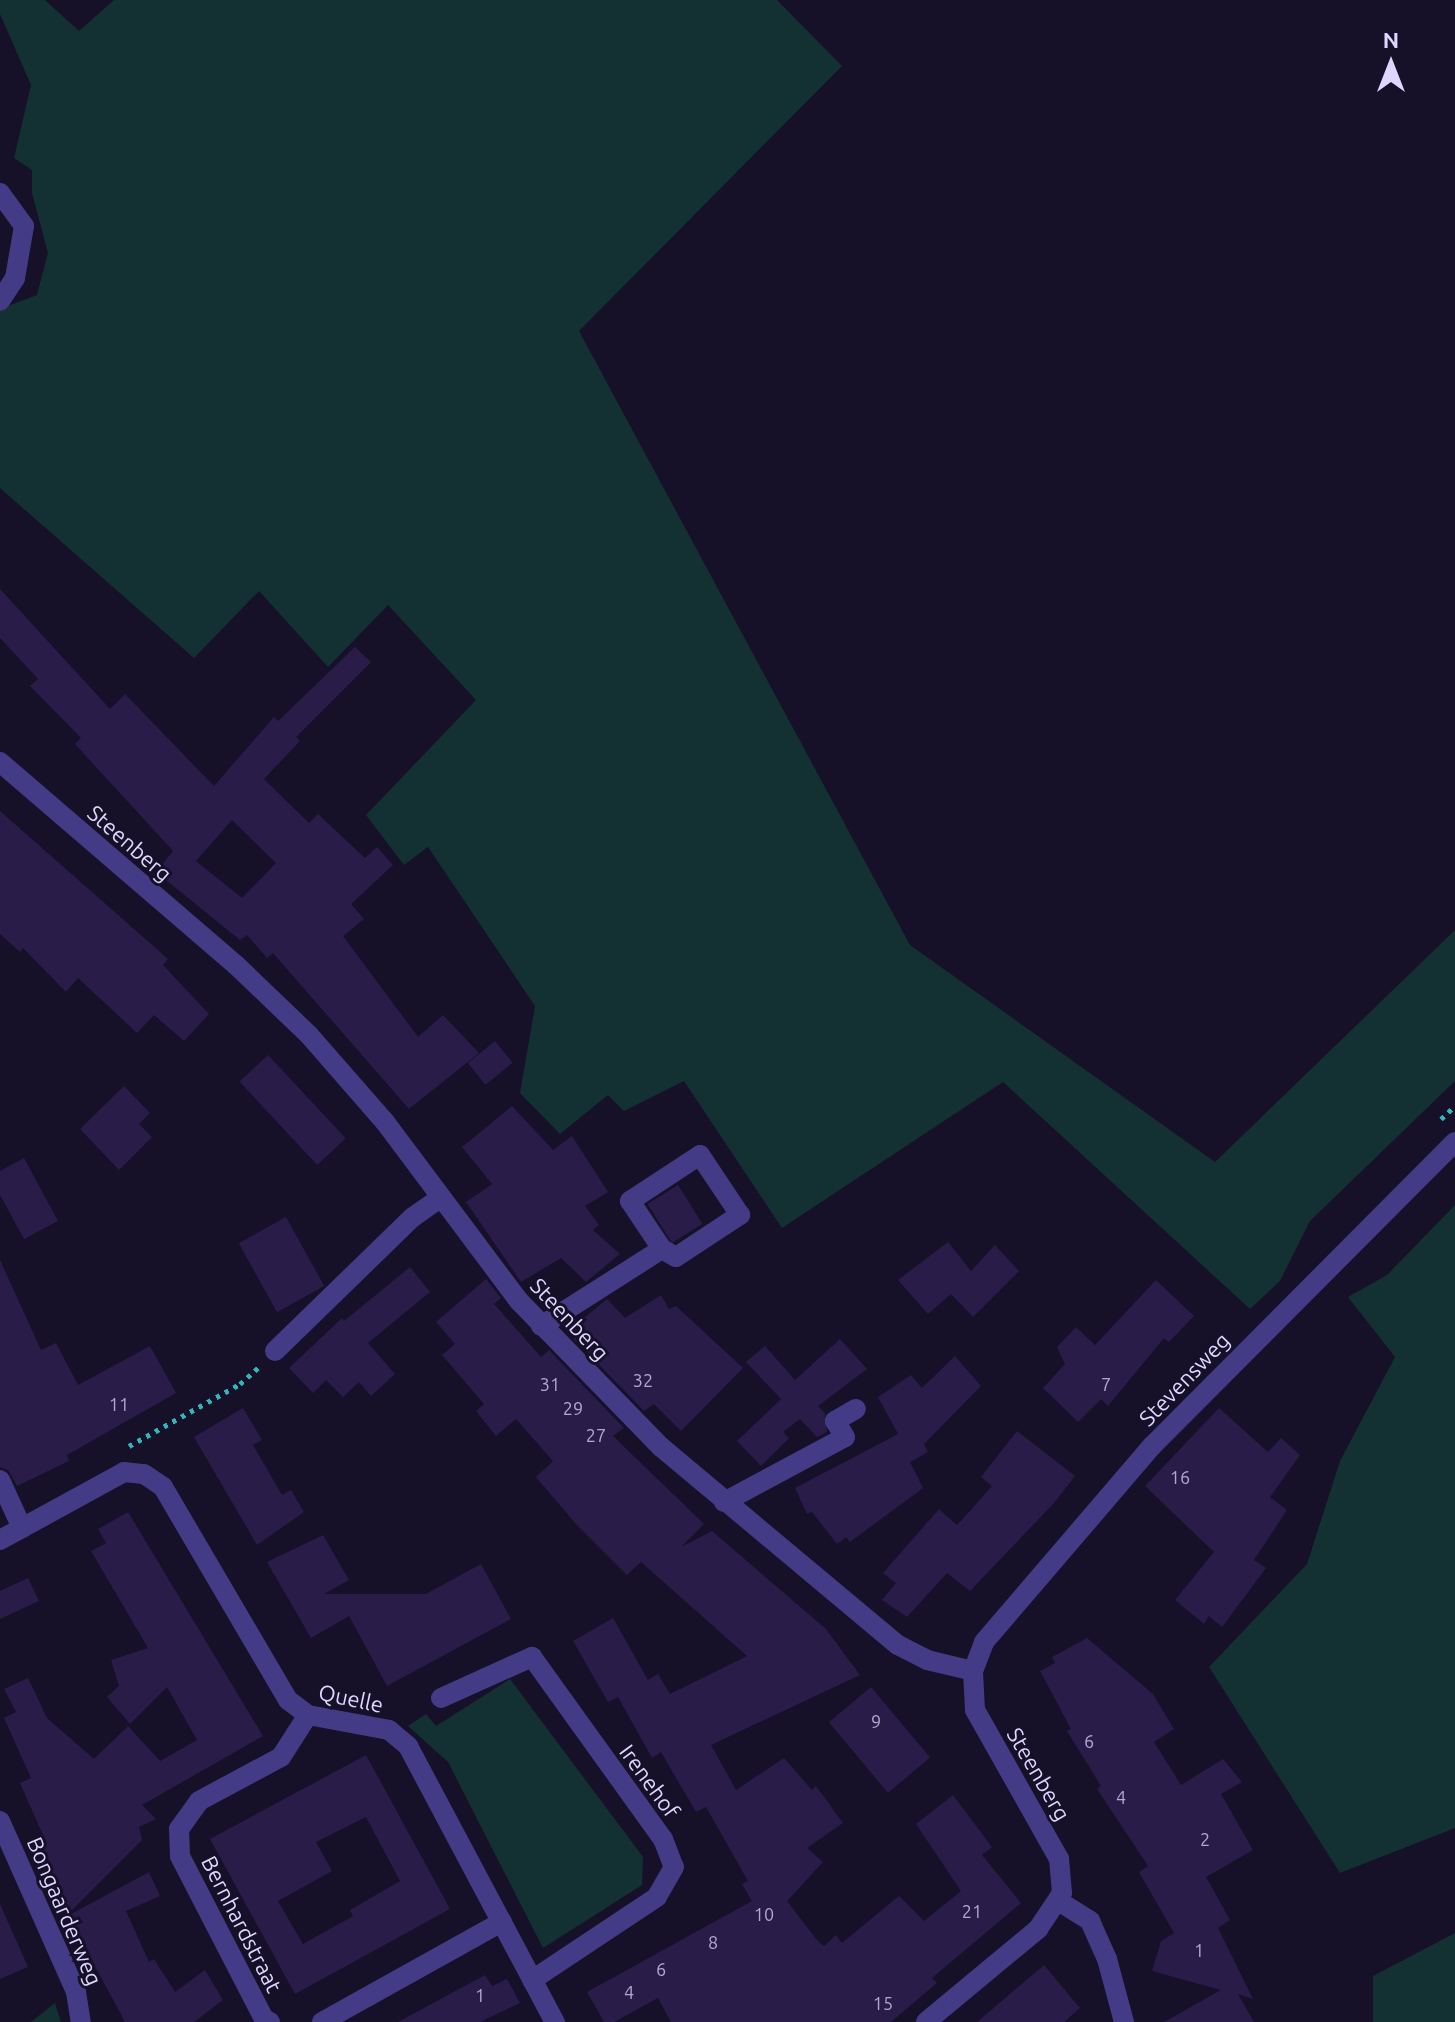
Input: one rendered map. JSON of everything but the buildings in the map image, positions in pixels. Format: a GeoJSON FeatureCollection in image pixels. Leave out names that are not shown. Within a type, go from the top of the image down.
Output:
{"type":"FeatureCollection","features":[{"type":"Feature","properties":{"kind":"street"},"geometry":{"type":"LineString","coordinates":[[0,193],[24,226],[15,278],[0,301]]}},
{"type":"Feature","properties":{"kind":"street","name":"Steenberg"},"geometry":{"type":"LineString","coordinates":[[0,762],[236,965],[309,1035],[385,1122],[439,1199],[541,1326],[661,1447],[898,1645],[927,1660],[973,1671],[975,1710],[1059,1859],[1060,1902]]}},
{"type":"Feature","properties":{"kind":"street","name":"Stevensweg"},"geometry":{"type":"LineString","coordinates":[[973,1671],[984,1642],[1152,1446],[1455,1142]]}},
{"type":"Feature","properties":{"kind":"street"},"geometry":{"type":"LineString","coordinates":[[700,1155],[740,1215],[676,1257],[662,1249],[630,1201],[700,1155]]}},
{"type":"Feature","properties":{"kind":"street"},"geometry":{"type":"LineString","coordinates":[[275,1351],[413,1217],[439,1199]]}},
{"type":"Feature","properties":{"kind":"street"},"geometry":{"type":"LineString","coordinates":[[541,1326],[662,1249]]}},
{"type":"Feature","properties":{"kind":"street"},"geometry":{"type":"LineString","coordinates":[[724,1502],[845,1437],[835,1421],[856,1409]]}},
{"type":"Feature","properties":{"kind":"street"},"geometry":{"type":"LineString","coordinates":[[0,1540],[134,1473]]}},
{"type":"Feature","properties":{"kind":"street","name":"Quelle"},"geometry":{"type":"LineString","coordinates":[[134,1473],[163,1487],[288,1700],[308,1715],[377,1727],[408,1746],[555,2022]]}},
{"type":"Feature","properties":{"kind":"street"},"geometry":{"type":"LineString","coordinates":[[0,1480],[22,1528]]}},
{"type":"Feature","properties":{"kind":"street","name":"Irenehof"},"geometry":{"type":"LineString","coordinates":[[441,1698],[532,1657],[663,1839],[674,1867],[657,1897],[532,1980]]}},
{"type":"Feature","properties":{"kind":"street","name":"Bernhardstraat"},"geometry":{"type":"LineString","coordinates":[[270,2022],[264,2019],[180,1856],[179,1829],[199,1801],[281,1757],[308,1715]]}},
{"type":"Feature","properties":{"kind":"street","name":"Bongaarderweg"},"geometry":{"type":"LineString","coordinates":[[0,1821],[76,1992],[81,2022]]}},
{"type":"Feature","properties":{"kind":"street"},"geometry":{"type":"LineString","coordinates":[[926,2022],[1038,1929],[1060,1902],[1090,1921],[1107,1959],[1124,2022]]}},
{"type":"Feature","properties":{"kind":"street"},"geometry":{"type":"LineString","coordinates":[[322,2022],[502,1922]]}},
{"type":"Feature","properties":{"kind":"path"},"geometry":{"type":"LineString","coordinates":[[134,1473],[124,1449],[240,1384],[275,1351]]}},
{"type":"Feature","properties":{"kind":"green space"},"geometry":{"type":"Polygon","coordinates":[[[0,0],[45,0],[79,31],[114,0],[777,0],[842,66],[579,331],[910,945],[1215,1162],[1455,930],[1455,1081],[1310,1221],[1280,1281],[1250,1309],[1003,1082],[782,1228],[684,1081],[624,1111],[608,1095],[560,1134],[520,1093],[535,1006],[428,847],[404,865],[366,815],[476,700],[388,605],[328,667],[259,591],[194,658],[0,488],[0,309],[37,295],[48,253],[32,193],[32,170],[14,158],[31,85],[0,14],[0,0]]]}},
{"type":"Feature","properties":{"kind":"green space"},"geometry":{"type":"Polygon","coordinates":[[[1455,1205],[1455,1828],[1340,1873],[1209,1667],[1307,1564],[1340,1461],[1395,1357],[1348,1297],[1387,1275],[1455,1205]]]}},
{"type":"Feature","properties":{"kind":"green space"},"geometry":{"type":"Polygon","coordinates":[[[510,1679],[643,1857],[642,1885],[543,1948],[448,1762],[408,1726],[426,1714],[436,1726],[510,1679]]]}},
{"type":"Feature","properties":{"kind":"green space"},"geometry":{"type":"Polygon","coordinates":[[[1455,1933],[1455,2022],[1373,2022],[1373,1976],[1455,1933]]]}},
{"type":"Feature","properties":{"kind":"green space"},"geometry":{"type":"Polygon","coordinates":[[[55,2003],[61,2022],[31,2022],[55,2003]]]}}]}
